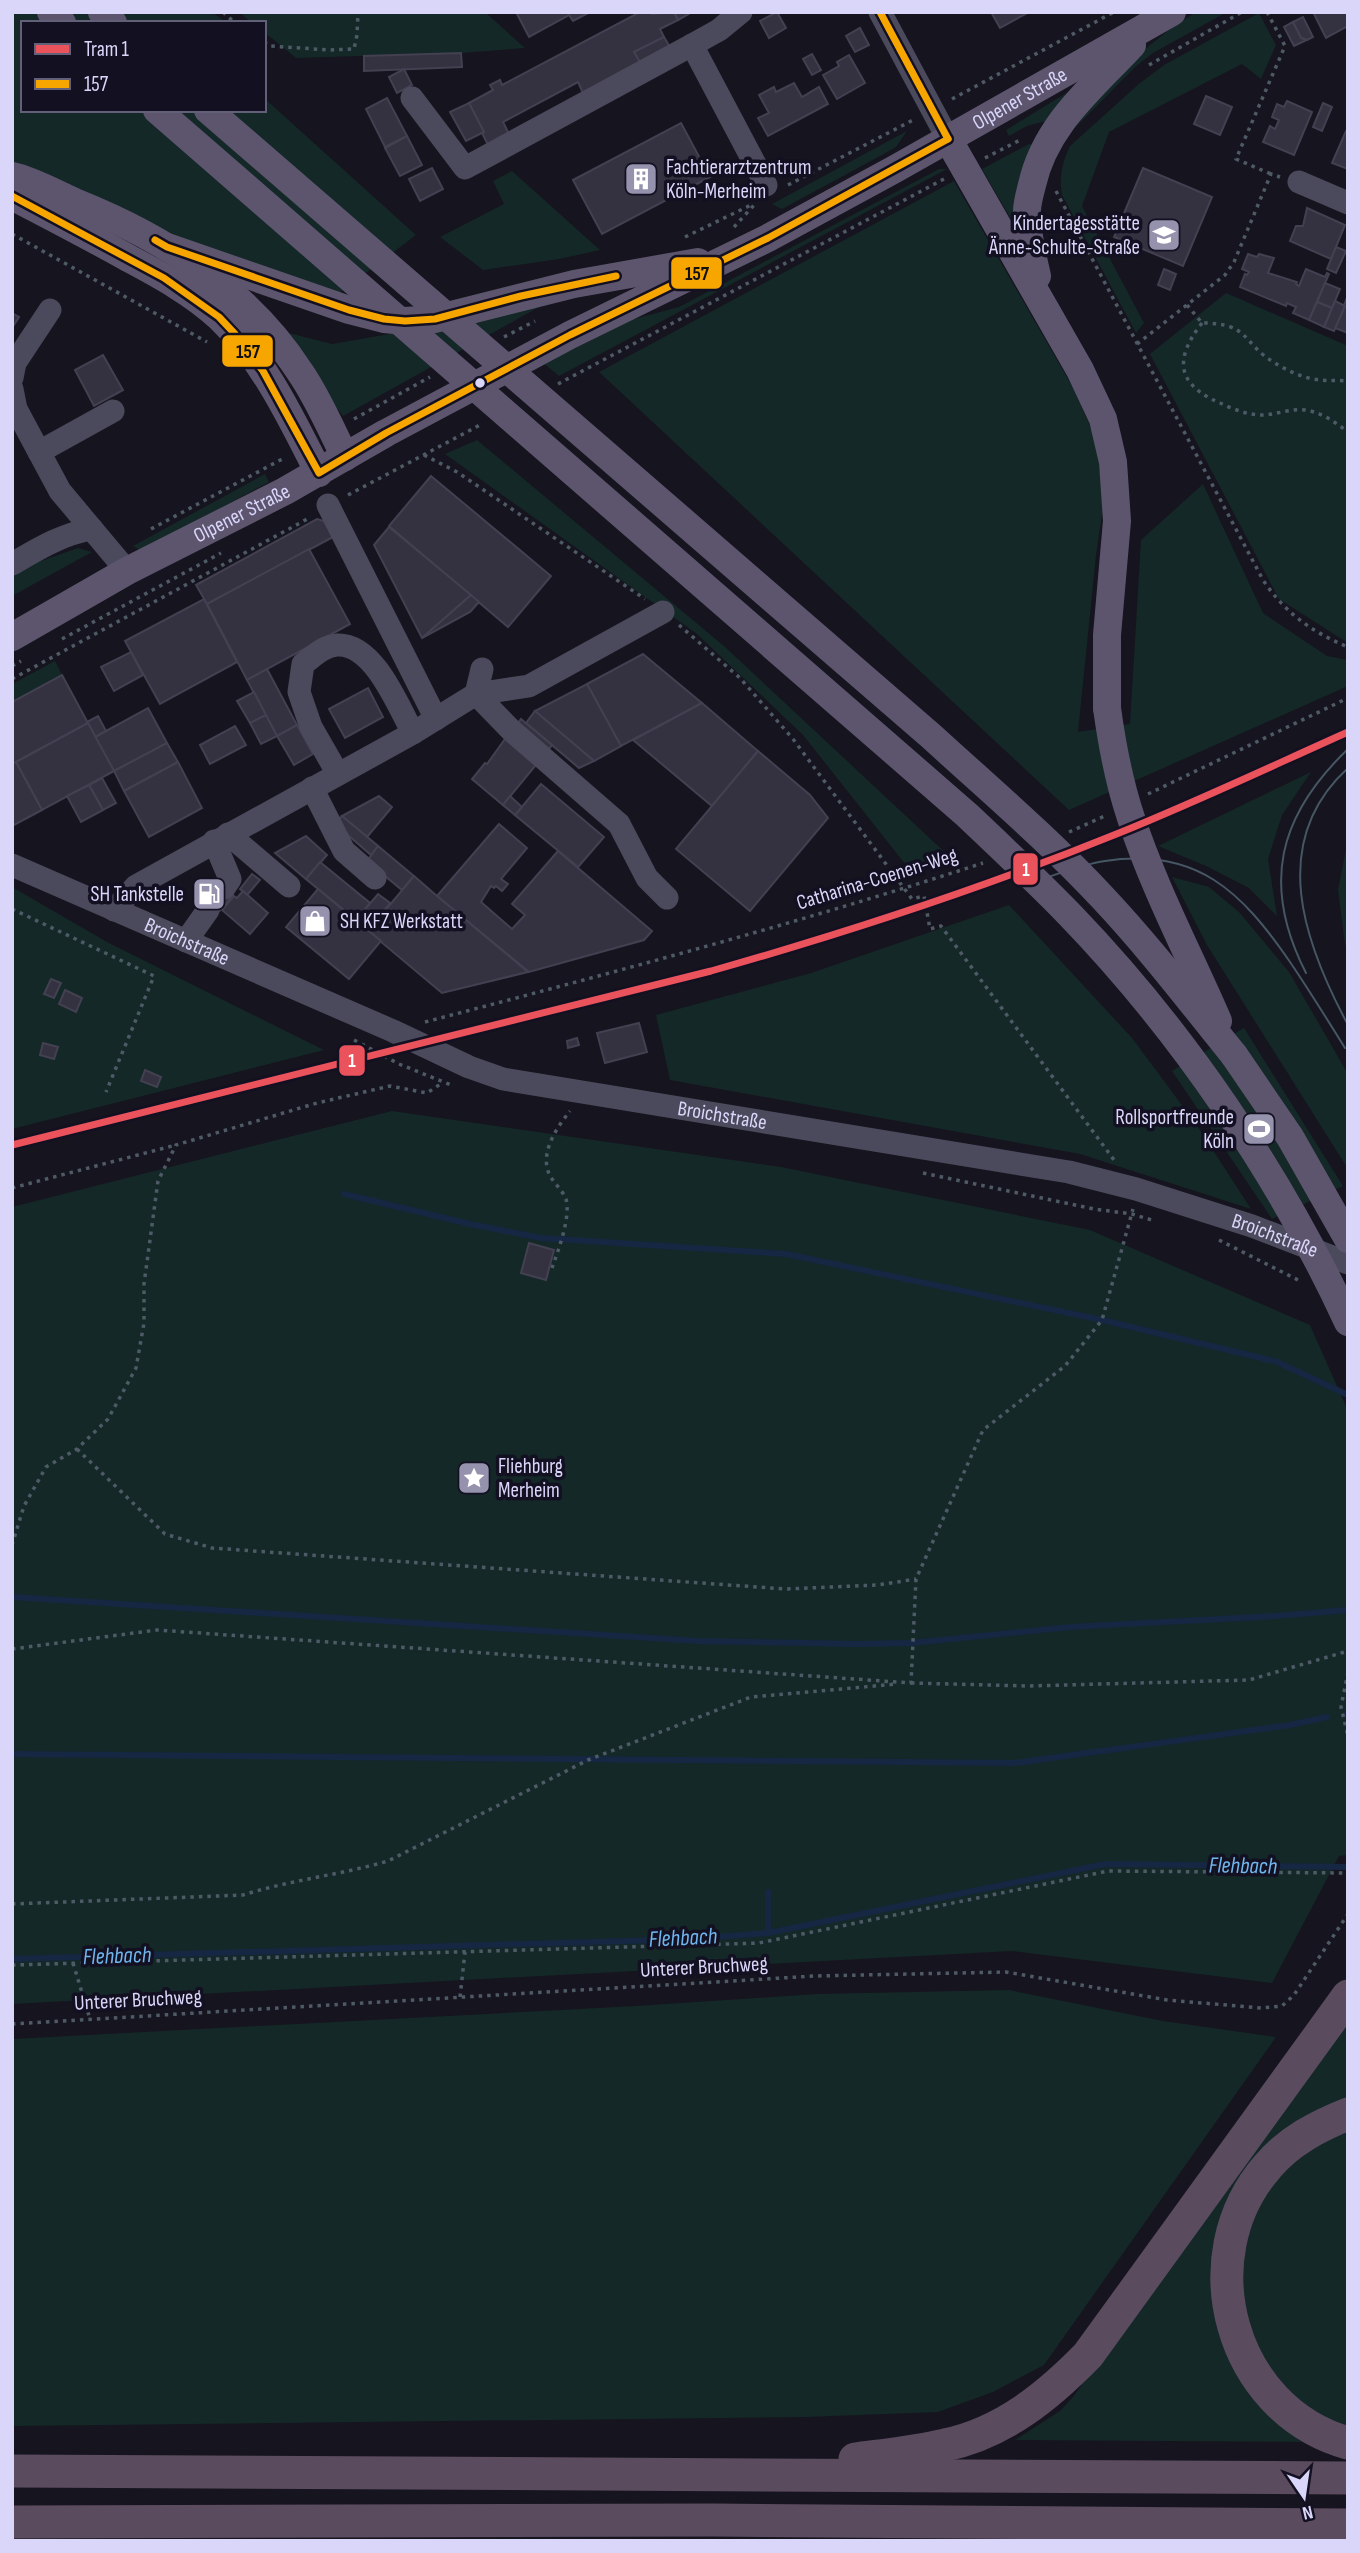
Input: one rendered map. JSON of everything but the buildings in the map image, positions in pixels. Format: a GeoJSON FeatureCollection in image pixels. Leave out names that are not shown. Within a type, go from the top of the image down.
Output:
{"type":"FeatureCollection","features":[{"type":"Feature","properties":{"kind":"highway"},"geometry":{"type":"LineString","coordinates":[[759,2474],[947,2445],[988,2431],[1025,2412],[1059,2386],[1088,2355],[1348,1996]]}},
{"type":"Feature","properties":{"kind":"highway"},"geometry":{"type":"LineString","coordinates":[[1348,2115],[1319,2126],[1292,2144],[1268,2166],[1255,2184],[1235,2223],[1227,2255],[1226,2287],[1230,2320],[1241,2351],[1257,2379],[1279,2404],[1305,2424],[1348,2443]]}},
{"type":"Feature","properties":{"kind":"highway"},"geometry":{"type":"LineString","coordinates":[[12,2471],[1348,2478]]}},
{"type":"Feature","properties":{"kind":"highway"},"geometry":{"type":"LineString","coordinates":[[12,2522],[727,2520],[1348,2525]]}},
{"type":"Feature","properties":{"kind":"main road","name":"Olpener Straße"},"geometry":{"type":"LineString","coordinates":[[18,648],[127,571],[319,473],[569,335],[729,258],[1161,19]]}},
{"type":"Feature","properties":{"kind":"main road"},"geometry":{"type":"LineString","coordinates":[[1043,303],[1028,235],[1027,208],[1035,172],[1049,137],[1067,114],[1161,19]]}},
{"type":"Feature","properties":{"kind":"main road"},"geometry":{"type":"LineString","coordinates":[[159,112],[967,816],[1071,917],[1156,1015],[1224,1103],[1280,1195],[1348,1322]]}},
{"type":"Feature","properties":{"kind":"main road"},"geometry":{"type":"LineString","coordinates":[[210,112],[931,736],[1018,815],[1102,897],[1145,945],[1234,1055],[1290,1137],[1348,1239]]}},
{"type":"Feature","properties":{"kind":"main road"},"geometry":{"type":"LineString","coordinates":[[948,139],[967,167],[1043,303],[1104,419],[1113,462],[1117,521],[1107,635],[1107,708],[1120,779],[1134,828],[1162,896],[1234,1055]]}},
{"type":"Feature","properties":{"kind":"main road"},"geometry":{"type":"LineString","coordinates":[[12,176],[103,214],[167,247],[225,287],[275,337],[309,386],[345,457]]}},
{"type":"Feature","properties":{"kind":"main road"},"geometry":{"type":"LineString","coordinates":[[12,196],[156,273],[220,318],[271,382],[319,473]]}},
{"type":"Feature","properties":{"kind":"main road"},"geometry":{"type":"LineString","coordinates":[[167,247],[349,310],[405,321],[435,319],[574,284],[729,258]]}},
{"type":"Feature","properties":{"kind":"street"},"geometry":{"type":"LineString","coordinates":[[412,98],[464,168],[719,30],[741,12]]}},
{"type":"Feature","properties":{"kind":"street"},"geometry":{"type":"LineString","coordinates":[[880,12],[948,139]]}},
{"type":"Feature","properties":{"kind":"street"},"geometry":{"type":"LineString","coordinates":[[692,45],[761,194]]}},
{"type":"Feature","properties":{"kind":"street"},"geometry":{"type":"LineString","coordinates":[[1299,182],[1348,203]]}},
{"type":"Feature","properties":{"kind":"street"},"geometry":{"type":"LineString","coordinates":[[12,378],[15,363],[50,310]]}},
{"type":"Feature","properties":{"kind":"street"},"geometry":{"type":"LineString","coordinates":[[12,389],[16,408],[60,491],[127,571]]}},
{"type":"Feature","properties":{"kind":"street"},"geometry":{"type":"LineString","coordinates":[[40,452],[113,411]]}},
{"type":"Feature","properties":{"kind":"street"},"geometry":{"type":"LineString","coordinates":[[328,505],[436,719]]}},
{"type":"Feature","properties":{"kind":"street"},"geometry":{"type":"LineString","coordinates":[[12,564],[49,542],[92,528]]}},
{"type":"Feature","properties":{"kind":"street"},"geometry":{"type":"LineString","coordinates":[[476,694],[529,686],[663,612]]}},
{"type":"Feature","properties":{"kind":"street"},"geometry":{"type":"LineString","coordinates":[[338,774],[311,727],[299,692],[303,664],[321,650],[337,645],[355,649],[376,665],[413,733]]}},
{"type":"Feature","properties":{"kind":"street"},"geometry":{"type":"LineString","coordinates":[[476,694],[482,669]]}},
{"type":"Feature","properties":{"kind":"street"},"geometry":{"type":"LineString","coordinates":[[476,694],[511,730],[619,824],[646,878],[667,898]]}},
{"type":"Feature","properties":{"kind":"street","name":"Broichstraße"},"geometry":{"type":"LineString","coordinates":[[114,910],[136,886],[413,733],[476,694]]}},
{"type":"Feature","properties":{"kind":"street"},"geometry":{"type":"LineString","coordinates":[[312,788],[344,851],[375,878]]}},
{"type":"Feature","properties":{"kind":"street"},"geometry":{"type":"LineString","coordinates":[[221,837],[289,886]]}},
{"type":"Feature","properties":{"kind":"street"},"geometry":{"type":"LineString","coordinates":[[221,837],[230,879],[224,888]]}},
{"type":"Feature","properties":{"kind":"street","name":"Broichstraße"},"geometry":{"type":"LineString","coordinates":[[12,865],[503,1079],[1069,1172],[1136,1189],[1252,1226],[1348,1263]]}},
{"type":"Feature","properties":{"kind":"street"},"geometry":{"type":"LineString","coordinates":[[186,942],[208,910]]}},
{"type":"Feature","properties":{"kind":"path"},"geometry":{"type":"LineString","coordinates":[[266,43],[270,46],[330,50],[354,49],[358,35],[358,12]]}},
{"type":"Feature","properties":{"kind":"path"},"geometry":{"type":"LineString","coordinates":[[1146,67],[1242,12]]}},
{"type":"Feature","properties":{"kind":"path"},"geometry":{"type":"LineString","coordinates":[[1267,12],[1285,46],[1236,159],[1299,182]]}},
{"type":"Feature","properties":{"kind":"path"},"geometry":{"type":"LineString","coordinates":[[556,385],[1027,136],[1038,134],[1049,137]]}},
{"type":"Feature","properties":{"kind":"path"},"geometry":{"type":"LineString","coordinates":[[1137,344],[1225,275],[1234,262],[1271,174]]}},
{"type":"Feature","properties":{"kind":"path"},"geometry":{"type":"LineString","coordinates":[[1055,185],[1059,201],[1263,580],[1277,601],[1297,619],[1325,637],[1348,647]]}},
{"type":"Feature","properties":{"kind":"path"},"geometry":{"type":"LineString","coordinates":[[682,239],[761,194]]}},
{"type":"Feature","properties":{"kind":"path"},"geometry":{"type":"LineString","coordinates":[[12,234],[210,344]]}},
{"type":"Feature","properties":{"kind":"path"},"geometry":{"type":"LineString","coordinates":[[1187,305],[1202,323]]}},
{"type":"Feature","properties":{"kind":"path"},"geometry":{"type":"LineString","coordinates":[[1202,323],[1220,323],[1239,330],[1271,361],[1293,372],[1318,380],[1348,381]]}},
{"type":"Feature","properties":{"kind":"path"},"geometry":{"type":"LineString","coordinates":[[1202,323],[1188,341],[1183,359],[1185,376],[1197,391],[1238,412],[1262,415],[1303,409],[1316,412],[1333,420],[1348,432]]}},
{"type":"Feature","properties":{"kind":"path"},"geometry":{"type":"LineString","coordinates":[[12,679],[302,523],[328,505],[484,423]]}},
{"type":"Feature","properties":{"kind":"path"},"geometry":{"type":"LineString","coordinates":[[276,462],[281,452]]}},
{"type":"Feature","properties":{"kind":"path"},"geometry":{"type":"LineString","coordinates":[[424,455],[457,472],[663,612],[740,678],[793,739],[912,899],[924,896],[930,929],[942,926],[1136,1189],[1132,1214],[1102,1320],[1065,1366],[983,1430],[916,1578],[911,1682]]}},
{"type":"Feature","properties":{"kind":"path"},"geometry":{"type":"LineString","coordinates":[[58,641],[225,551]]}},
{"type":"Feature","properties":{"kind":"path"},"geometry":{"type":"LineString","coordinates":[[12,666],[18,648]]}},
{"type":"Feature","properties":{"kind":"path"},"geometry":{"type":"LineString","coordinates":[[1141,798],[1348,698]]}},
{"type":"Feature","properties":{"kind":"path"},"geometry":{"type":"LineString","coordinates":[[1068,832],[1116,810]]}},
{"type":"Feature","properties":{"kind":"path","name":"Catharina-Coenen-Weg"},"geometry":{"type":"LineString","coordinates":[[393,1031],[668,959],[986,862]]}},
{"type":"Feature","properties":{"kind":"path"},"geometry":{"type":"LineString","coordinates":[[12,909],[153,976],[106,1093]]}},
{"type":"Feature","properties":{"kind":"path"},"geometry":{"type":"LineString","coordinates":[[12,1188],[176,1145],[317,1103],[390,1086],[427,1093],[443,1083],[457,1061]]}},
{"type":"Feature","properties":{"kind":"path"},"geometry":{"type":"LineString","coordinates":[[552,1268],[563,1231],[566,1199],[548,1170],[548,1151],[557,1128],[571,1110]]}},
{"type":"Feature","properties":{"kind":"path"},"geometry":{"type":"LineString","coordinates":[[12,1545],[24,1506],[46,1467],[76,1449],[108,1419],[136,1368],[144,1323],[144,1284],[158,1181],[176,1145]]}},
{"type":"Feature","properties":{"kind":"path"},"geometry":{"type":"LineString","coordinates":[[76,1449],[165,1534],[212,1548],[785,1589],[878,1585],[916,1578]]}},
{"type":"Feature","properties":{"kind":"path"},"geometry":{"type":"LineString","coordinates":[[12,1649],[157,1630],[911,1682],[1028,1686],[1249,1680],[1348,1651]]}},
{"type":"Feature","properties":{"kind":"path"},"geometry":{"type":"LineString","coordinates":[[1348,1672],[1341,1707],[1348,1736]]}},
{"type":"Feature","properties":{"kind":"path"},"geometry":{"type":"LineString","coordinates":[[12,1904],[243,1895],[279,1883],[362,1869],[388,1861],[588,1760],[751,1696],[911,1682]]}},
{"type":"Feature","properties":{"kind":"path"},"geometry":{"type":"LineString","coordinates":[[12,1965],[759,1943],[1108,1871],[1348,1874]]}},
{"type":"Feature","properties":{"kind":"path","name":"Unterer Bruchweg"},"geometry":{"type":"LineString","coordinates":[[12,2024],[816,1976],[1006,1972],[1167,2000],[1261,2008],[1282,2006],[1294,1996],[1348,1914]]}},
{"type":"Feature","properties":{"kind":"path"},"geometry":{"type":"LineString","coordinates":[[460,1997],[466,1952]]}},
{"type":"Feature","properties":{"kind":"path"},"geometry":{"type":"LineString","coordinates":[[73,1963],[90,2019]]}},
{"type":"Feature","properties":{"kind":"green space"},"geometry":{"type":"Polygon","coordinates":[[[12,12],[212,12],[224,21],[21,21],[21,112],[266,112],[266,100],[416,235],[334,297],[179,237],[12,161],[12,12]]]}},
{"type":"Feature","properties":{"kind":"green space"},"geometry":{"type":"Polygon","coordinates":[[[239,12],[485,12],[525,48],[461,53],[296,58],[266,34],[266,21],[250,21],[239,12]]]}},
{"type":"Feature","properties":{"kind":"green space"},"geometry":{"type":"Polygon","coordinates":[[[1196,12],[1227,12],[1153,53],[1135,67],[1074,129],[1113,75],[1170,29],[1196,12]]]}},
{"type":"Feature","properties":{"kind":"green space"},"geometry":{"type":"Polygon","coordinates":[[[1259,13],[1276,45],[1261,79],[1242,64],[1109,132],[1082,206],[1144,323],[1136,333],[1062,195],[1061,176],[1067,152],[1070,146],[1140,83],[1164,65],[1259,13]]]}},
{"type":"Feature","properties":{"kind":"green space"},"geometry":{"type":"Polygon","coordinates":[[[1068,92],[1046,121],[1027,126],[1009,136],[1006,130],[1068,92]]]}},
{"type":"Feature","properties":{"kind":"green space"},"geometry":{"type":"Polygon","coordinates":[[[907,131],[896,147],[882,155],[782,209],[772,204],[907,131]]]}},
{"type":"Feature","properties":{"kind":"green space"},"geometry":{"type":"Polygon","coordinates":[[[1029,144],[1037,145],[1015,221],[1012,221],[982,169],[1029,144]]]}},
{"type":"Feature","properties":{"kind":"green space"},"geometry":{"type":"Polygon","coordinates":[[[939,169],[947,169],[559,376],[542,362],[626,321],[679,307],[939,169]]]}},
{"type":"Feature","properties":{"kind":"green space"},"geometry":{"type":"Polygon","coordinates":[[[512,171],[600,250],[483,270],[440,237],[504,204],[493,181],[512,171]]]}},
{"type":"Feature","properties":{"kind":"green space"},"geometry":{"type":"Polygon","coordinates":[[[954,181],[1072,386],[1095,437],[1104,500],[1078,732],[1130,724],[1141,540],[1203,484],[1263,613],[1327,656],[1348,660],[1348,686],[1069,810],[599,372],[954,181]]]}},
{"type":"Feature","properties":{"kind":"green space"},"geometry":{"type":"Polygon","coordinates":[[[1226,293],[1348,346],[1348,643],[1279,599],[1150,354],[1226,293]]]}},
{"type":"Feature","properties":{"kind":"green space"},"geometry":{"type":"Polygon","coordinates":[[[557,297],[343,416],[277,330],[332,344],[499,315],[557,297]]]}},
{"type":"Feature","properties":{"kind":"green space"},"geometry":{"type":"Polygon","coordinates":[[[477,440],[724,646],[952,859],[909,869],[803,735],[697,634],[445,454],[477,440]]]}},
{"type":"Feature","properties":{"kind":"green space"},"geometry":{"type":"Polygon","coordinates":[[[265,474],[269,482],[141,551],[133,546],[265,474]]]}},
{"type":"Feature","properties":{"kind":"green space"},"geometry":{"type":"Polygon","coordinates":[[[78,548],[92,552],[12,596],[12,571],[78,548]]]}},
{"type":"Feature","properties":{"kind":"green space"},"geometry":{"type":"Polygon","coordinates":[[[55,661],[62,675],[12,702],[12,684],[55,661]]]}},
{"type":"Feature","properties":{"kind":"green space"},"geometry":{"type":"Polygon","coordinates":[[[1311,772],[1282,815],[1268,859],[1277,916],[1249,888],[1158,846],[1311,772]]]}},
{"type":"Feature","properties":{"kind":"green space"},"geometry":{"type":"Polygon","coordinates":[[[1348,839],[1348,951],[1338,890],[1348,839]]]}},
{"type":"Feature","properties":{"kind":"green space"},"geometry":{"type":"Polygon","coordinates":[[[1172,877],[1209,887],[1239,912],[1289,972],[1348,1074],[1348,1169],[1207,945],[1172,877]]]}},
{"type":"Feature","properties":{"kind":"green space"},"geometry":{"type":"Polygon","coordinates":[[[12,887],[107,942],[324,1050],[12,1129],[12,887]]]}},
{"type":"Feature","properties":{"kind":"green space"},"geometry":{"type":"Polygon","coordinates":[[[1009,905],[1132,1038],[1196,1124],[1251,1209],[1080,1154],[670,1080],[656,1015],[811,973],[1009,905]]]}},
{"type":"Feature","properties":{"kind":"green space","name":"Rollsportfreunde Köln"},"geometry":{"type":"Polygon","coordinates":[[[1244,1028],[1343,1186],[1272,1219],[1172,1071],[1244,1028]]]}},
{"type":"Feature","properties":{"kind":"green space"},"geometry":{"type":"Polygon","coordinates":[[[392,1111],[781,1167],[1090,1230],[1310,1325],[1348,1411],[1348,1855],[1339,1856],[1272,1983],[1012,1951],[12,2004],[12,1207],[392,1111]]]}},
{"type":"Feature","properties":{"kind":"green space"},"geometry":{"type":"Polygon","coordinates":[[[1009,1990],[1163,2021],[1276,2037],[1044,2365],[993,2392],[938,2412],[806,2417],[12,2426],[12,2039],[817,1994],[1009,1990]]]}},
{"type":"Feature","properties":{"kind":"green space"},"geometry":{"type":"Polygon","coordinates":[[[1348,2021],[1348,2101],[1296,2125],[1217,2305],[1324,2442],[1015,2440],[1060,2411],[1073,2397],[1348,2021]]]}},
{"type":"Feature","properties":{"kind":"green space"},"geometry":{"type":"Polygon","coordinates":[[[1348,2126],[1348,2430],[1291,2398],[1251,2343],[1238,2259],[1271,2179],[1327,2135],[1348,2126]]]}},
{"type":"Feature","properties":{"kind":"waterway"},"geometry":{"type":"LineString","coordinates":[[344,1194],[541,1238],[786,1254],[1102,1320],[1270,1360]]}},
{"type":"Feature","properties":{"kind":"waterway"},"geometry":{"type":"LineString","coordinates":[[1275,1361],[1348,1395]]}},
{"type":"Feature","properties":{"kind":"waterway"},"geometry":{"type":"LineString","coordinates":[[12,1597],[698,1641],[858,1644],[911,1643],[1070,1627],[1348,1610]]}},
{"type":"Feature","properties":{"kind":"waterway"},"geometry":{"type":"LineString","coordinates":[[12,1754],[1015,1763],[1290,1725],[1327,1717]]}},
{"type":"Feature","properties":{"kind":"waterway","name":"Flehbach"},"geometry":{"type":"LineString","coordinates":[[12,1959],[692,1939],[768,1933],[1105,1864],[1348,1867]]}},
{"type":"Feature","properties":{"kind":"waterway"},"geometry":{"type":"LineString","coordinates":[[768,1892],[768,1933]]}},
{"type":"Feature","properties":{"kind":"tram line","name":"1"},"geometry":{"type":"LineString","coordinates":[[12,1145],[711,971],[814,941],[917,908],[1069,853],[1177,809],[1348,732]]}},
{"type":"Feature","properties":{"kind":"tram line"},"geometry":{"type":"LineString","coordinates":[[1306,973],[1292,941],[1284,910],[1281,881],[1284,853],[1292,826],[1306,800],[1324,774],[1348,749]]}},
{"type":"Feature","properties":{"kind":"tram line"},"geometry":{"type":"LineString","coordinates":[[1348,768],[1323,797],[1308,828],[1301,860],[1301,894],[1307,927],[1318,961],[1348,1025]]}},
{"type":"Feature","properties":{"kind":"tram line"},"geometry":{"type":"LineString","coordinates":[[1048,877],[1098,862],[1137,858],[1166,861],[1191,868],[1214,880],[1235,896],[1272,937],[1345,1048]]}},
{"type":"Feature","properties":{"kind":"transit line","name":"157"},"geometry":{"type":"LineString","coordinates":[[880,12],[948,139]]}},
{"type":"Feature","properties":{"kind":"transit line","name":"157"},"geometry":{"type":"LineString","coordinates":[[12,196],[164,278],[219,317],[263,371],[319,473],[386,433],[570,335],[768,238],[948,139]]}},
{"type":"Feature","properties":{"kind":"transit line","name":"157"},"geometry":{"type":"LineString","coordinates":[[155,240],[167,247],[349,310],[405,321],[435,319],[521,296],[616,276]]}},
{"type":"Feature","properties":{"kind":"place","name":"Fachtierarztzentrum Köln-Merheim"},"geometry":{"type":"Point","coordinates":[641,179]}},
{"type":"Feature","properties":{"kind":"place","name":"Kindertagesstätte Änne-Schulte-Straße"},"geometry":{"type":"Point","coordinates":[1164,235]}},
{"type":"Feature","properties":{"kind":"place","name":"SH Tankstelle"},"geometry":{"type":"Point","coordinates":[209,894]}},
{"type":"Feature","properties":{"kind":"place","name":"SH KFZ Werkstatt"},"geometry":{"type":"Point","coordinates":[315,921]}},
{"type":"Feature","properties":{"kind":"place","name":"Rollsportfreunde Köln"},"geometry":{"type":"Point","coordinates":[1259,1129]}},
{"type":"Feature","properties":{"kind":"place","name":"Fliehburg Merheim"},"geometry":{"type":"Point","coordinates":[474,1478]}}]}
